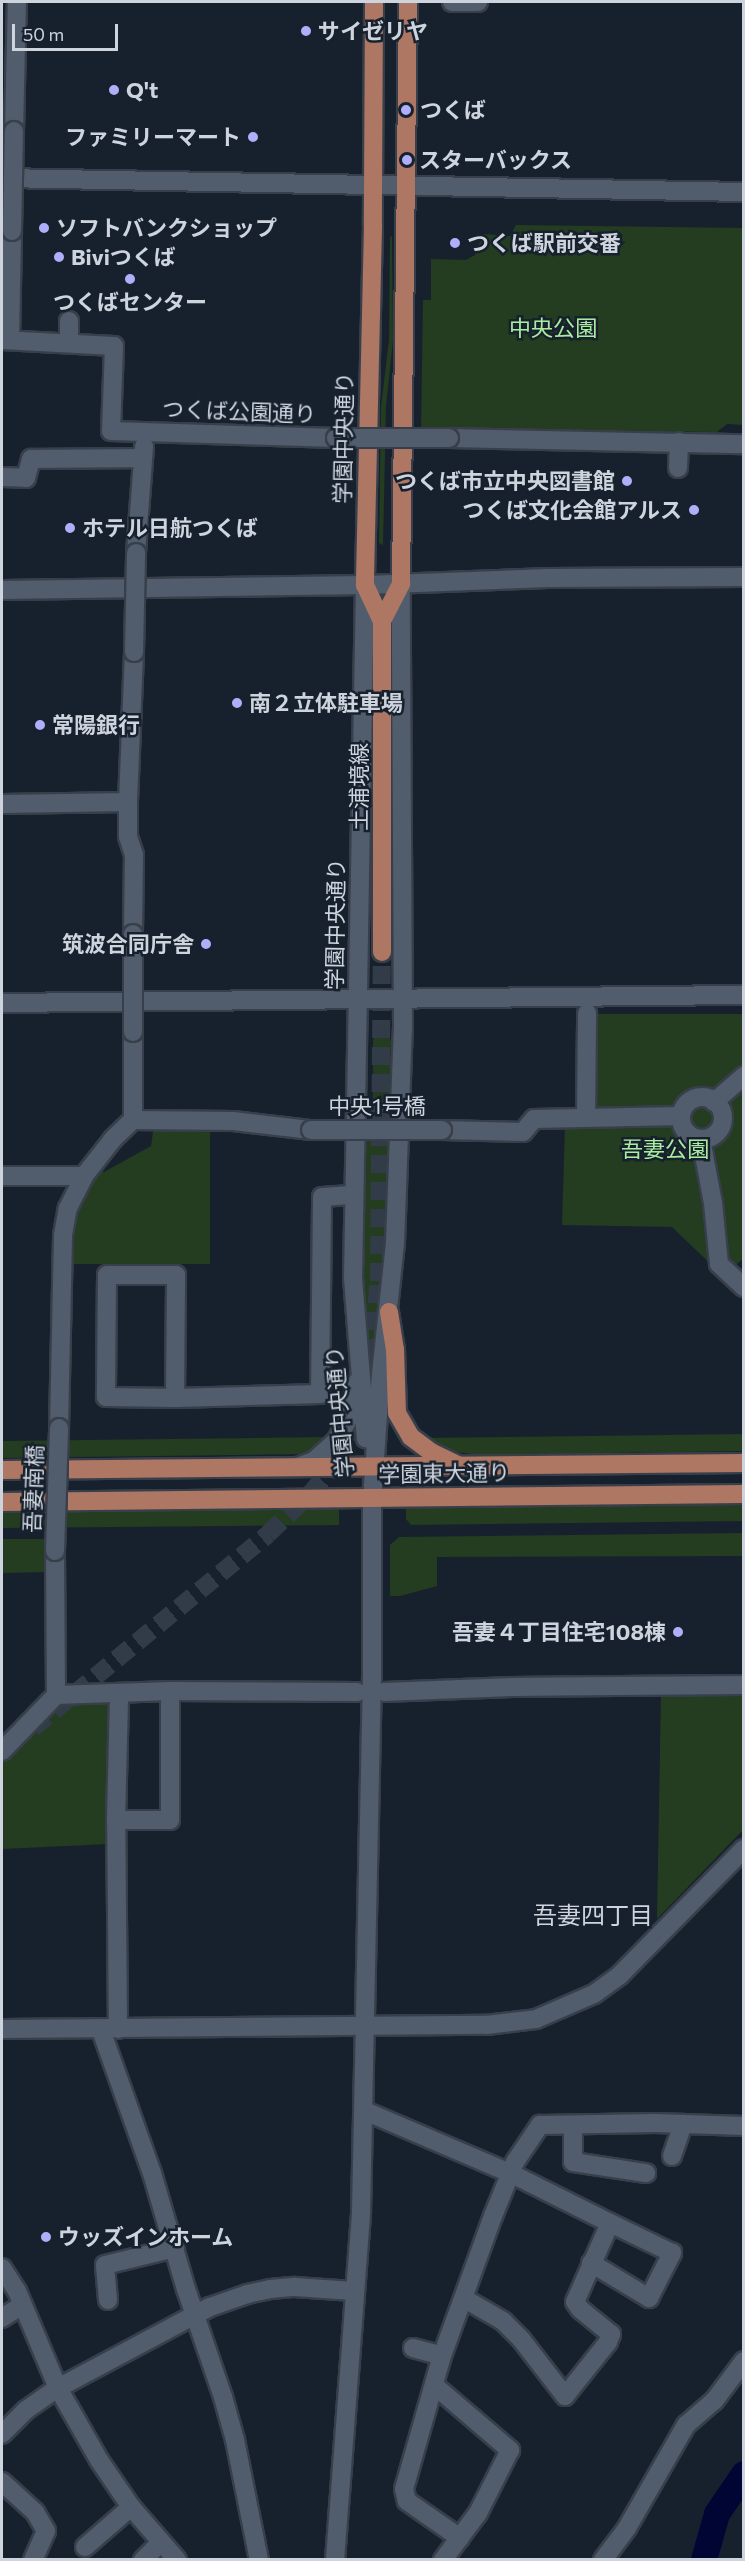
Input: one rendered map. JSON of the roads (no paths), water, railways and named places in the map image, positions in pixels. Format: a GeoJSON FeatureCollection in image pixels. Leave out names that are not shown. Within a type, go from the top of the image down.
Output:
{"type":"FeatureCollection","features":[{"type":"Feature","properties":{"kind":"main road","name":"学園中央通り"},"geometry":{"type":"LineString","coordinates":[[365,585],[374,2]]}},
{"type":"Feature","properties":{"kind":"main road","name":"学園中央通り"},"geometry":{"type":"LineString","coordinates":[[402,584],[408,2]]}},
{"type":"Feature","properties":{"kind":"main road","name":"土浦境線"},"geometry":{"type":"LineString","coordinates":[[382,621],[402,584]]}},
{"type":"Feature","properties":{"kind":"main road","name":"土浦境線"},"geometry":{"type":"LineString","coordinates":[[365,585],[382,621],[382,952]]}},
{"type":"Feature","properties":{"kind":"main road"},"geometry":{"type":"LineString","coordinates":[[389,1312],[395,1349],[398,1413],[411,1437],[431,1452],[463,1467]]}},
{"type":"Feature","properties":{"kind":"main road","name":"学園東大通り"},"geometry":{"type":"LineString","coordinates":[[2,1470],[744,1463]]}},
{"type":"Feature","properties":{"kind":"main road","name":"学園東大通り"},"geometry":{"type":"LineString","coordinates":[[2,1502],[744,1494]]}},
{"type":"Feature","properties":{"kind":"street"},"geometry":{"type":"LineString","coordinates":[[6,340],[12,231],[16,2]]}},
{"type":"Feature","properties":{"kind":"street"},"geometry":{"type":"LineString","coordinates":[[452,2],[478,2]]}},
{"type":"Feature","properties":{"kind":"street"},"geometry":{"type":"LineString","coordinates":[[2,178],[372,183],[744,192]]}},
{"type":"Feature","properties":{"kind":"street"},"geometry":{"type":"LineString","coordinates":[[69,321],[69,343]]}},
{"type":"Feature","properties":{"kind":"street","name":"つくば公園通り"},"geometry":{"type":"LineString","coordinates":[[6,340],[114,346],[111,431],[336,438],[744,444]]}},
{"type":"Feature","properties":{"kind":"street"},"geometry":{"type":"LineString","coordinates":[[133,1120],[134,855],[128,836],[128,802],[136,553],[145,433]]}},
{"type":"Feature","properties":{"kind":"street"},"geometry":{"type":"LineString","coordinates":[[678,468],[679,442]]}},
{"type":"Feature","properties":{"kind":"street"},"geometry":{"type":"LineString","coordinates":[[2,477],[26,478],[31,459],[53,462],[143,459]]}},
{"type":"Feature","properties":{"kind":"street"},"geometry":{"type":"LineString","coordinates":[[2,590],[365,585],[548,578],[744,577]]}},
{"type":"Feature","properties":{"kind":"street","name":"学園中央通り"},"geometry":{"type":"LineString","coordinates":[[371,1468],[395,1243],[403,999],[402,584]]}},
{"type":"Feature","properties":{"kind":"street","name":"学園中央通り"},"geometry":{"type":"LineString","coordinates":[[335,2559],[353,2291],[361,2213],[365,2111],[372,1499],[367,1422],[359,1370],[353,1278],[365,585]]}},
{"type":"Feature","properties":{"kind":"street"},"geometry":{"type":"LineString","coordinates":[[2,804],[128,802]]}},
{"type":"Feature","properties":{"kind":"street"},"geometry":{"type":"LineString","coordinates":[[2,1004],[744,995]]}},
{"type":"Feature","properties":{"kind":"street"},"geometry":{"type":"LineString","coordinates":[[587,1012],[586,1117],[681,1116]]}},
{"type":"Feature","properties":{"kind":"street"},"geometry":{"type":"LineString","coordinates":[[714,1102],[744,1076]]}},
{"type":"Feature","properties":{"kind":"street"},"geometry":{"type":"LineString","coordinates":[[708,1098],[722,1112],[721,1125],[713,1136],[701,1139],[694,1138],[684,1129],[681,1116],[683,1109],[694,1099],[708,1098]]}},
{"type":"Feature","properties":{"kind":"street","name":"中央1号橋"},"geometry":{"type":"LineString","coordinates":[[133,1120],[233,1121],[311,1130],[523,1132],[534,1119],[586,1117]]}},
{"type":"Feature","properties":{"kind":"street","name":"吾妻南橋"},"geometry":{"type":"LineString","coordinates":[[56,1695],[55,1551],[63,1235],[68,1208],[84,1176],[112,1139],[133,1120]]}},
{"type":"Feature","properties":{"kind":"street"},"geometry":{"type":"LineString","coordinates":[[701,1139],[713,1203],[718,1264],[744,1287]]}},
{"type":"Feature","properties":{"kind":"street"},"geometry":{"type":"LineString","coordinates":[[2,1176],[84,1176]]}},
{"type":"Feature","properties":{"kind":"street"},"geometry":{"type":"LineString","coordinates":[[175,1398],[176,1275],[107,1275],[106,1397],[175,1398],[320,1394],[321,1197],[354,1195]]}},
{"type":"Feature","properties":{"kind":"street"},"geometry":{"type":"LineString","coordinates":[[298,1467],[314,1461],[337,1440],[348,1419],[359,1370]]}},
{"type":"Feature","properties":{"kind":"street"},"geometry":{"type":"LineString","coordinates":[[384,1692],[512,1687],[744,1685]]}},
{"type":"Feature","properties":{"kind":"street"},"geometry":{"type":"LineString","coordinates":[[2,1752],[56,1695],[170,1691],[357,1692]]}},
{"type":"Feature","properties":{"kind":"street"},"geometry":{"type":"LineString","coordinates":[[116,1820],[170,1820],[170,1691]]}},
{"type":"Feature","properties":{"kind":"street"},"geometry":{"type":"LineString","coordinates":[[119,1694],[109,2029],[194,2315],[235,2440],[259,2559]]}},
{"type":"Feature","properties":{"kind":"street"},"geometry":{"type":"LineString","coordinates":[[2,2029],[366,2026],[510,2023],[536,2019],[569,2006],[620,1975],[744,1850]]}},
{"type":"Feature","properties":{"kind":"street"},"geometry":{"type":"LineString","coordinates":[[365,2111],[510,2174],[672,2253],[649,2298],[591,2263]]}},
{"type":"Feature","properties":{"kind":"street"},"geometry":{"type":"LineString","coordinates":[[672,2156],[683,2124]]}},
{"type":"Feature","properties":{"kind":"street"},"geometry":{"type":"LineString","coordinates":[[460,2538],[407,2501],[403,2495],[442,2356],[465,2300],[493,2216],[510,2174],[540,2126],[683,2124],[744,2126]]}},
{"type":"Feature","properties":{"kind":"street"},"geometry":{"type":"LineString","coordinates":[[573,2125],[573,2162],[646,2173]]}},
{"type":"Feature","properties":{"kind":"street"},"geometry":{"type":"LineString","coordinates":[[465,2300],[503,2321],[521,2339],[565,2396],[611,2334],[574,2302],[610,2223]]}},
{"type":"Feature","properties":{"kind":"street"},"geometry":{"type":"LineString","coordinates":[[108,2301],[105,2265],[175,2248]]}},
{"type":"Feature","properties":{"kind":"street"},"geometry":{"type":"LineString","coordinates":[[2,2268],[17,2291],[58,2388],[99,2460],[131,2507],[177,2559]]}},
{"type":"Feature","properties":{"kind":"street"},"geometry":{"type":"LineString","coordinates":[[2,2434],[26,2410],[58,2388],[194,2315],[247,2294],[270,2289],[295,2287],[353,2291]]}},
{"type":"Feature","properties":{"kind":"street"},"geometry":{"type":"LineString","coordinates":[[2,2318],[22,2305]]}},
{"type":"Feature","properties":{"kind":"street"},"geometry":{"type":"LineString","coordinates":[[413,2348],[442,2356]]}},
{"type":"Feature","properties":{"kind":"street"},"geometry":{"type":"LineString","coordinates":[[603,2559],[627,2528],[686,2425],[714,2401],[744,2361]]}},
{"type":"Feature","properties":{"kind":"street"},"geometry":{"type":"LineString","coordinates":[[435,2386],[510,2450],[478,2513],[443,2559]]}},
{"type":"Feature","properties":{"kind":"street"},"geometry":{"type":"LineString","coordinates":[[2,2482],[35,2512],[46,2531],[33,2559]]}},
{"type":"Feature","properties":{"kind":"street"},"geometry":{"type":"LineString","coordinates":[[85,2547],[131,2507]]}},
{"type":"Feature","properties":{"kind":"street"},"geometry":{"type":"LineString","coordinates":[[143,2559],[161,2542]]}},
{"type":"Feature","properties":{"kind":"waterway"},"geometry":{"type":"LineString","coordinates":[[704,2560],[717,2514],[744,2474]]}},
{"type":"Feature","properties":{"kind":"tunnel"},"geometry":{"type":"LineString","coordinates":[[33,1728],[268,1534],[310,1494],[337,1462],[355,1428],[369,1384],[379,1281],[382,952]]}},
{"type":"Feature","properties":{"kind":"place","name":"サイゼリヤ"},"geometry":{"type":"Point","coordinates":[306,31]}},
{"type":"Feature","properties":{"kind":"place","name":"Q't"},"geometry":{"type":"Point","coordinates":[114,90]}},
{"type":"Feature","properties":{"kind":"place","name":"つくば"},"geometry":{"type":"Point","coordinates":[406,110]}},
{"type":"Feature","properties":{"kind":"place","name":"ファミリーマート"},"geometry":{"type":"Point","coordinates":[253,137]}},
{"type":"Feature","properties":{"kind":"place","name":"スターバックス"},"geometry":{"type":"Point","coordinates":[407,160]}},
{"type":"Feature","properties":{"kind":"place","name":"ソフトバンクショップ"},"geometry":{"type":"Point","coordinates":[44,228]}},
{"type":"Feature","properties":{"kind":"place","name":"つくば駅前交番"},"geometry":{"type":"Point","coordinates":[455,243]}},
{"type":"Feature","properties":{"kind":"place","name":"Biviつくば"},"geometry":{"type":"Point","coordinates":[59,257]}},
{"type":"Feature","properties":{"kind":"place","name":"つくばセンター"},"geometry":{"type":"Point","coordinates":[130,279]}},
{"type":"Feature","properties":{"kind":"place","name":"つくば市立中央図書館"},"geometry":{"type":"Point","coordinates":[627,481]}},
{"type":"Feature","properties":{"kind":"place","name":"つくば文化会館アルス"},"geometry":{"type":"Point","coordinates":[694,510]}},
{"type":"Feature","properties":{"kind":"place","name":"ホテル日航つくば"},"geometry":{"type":"Point","coordinates":[70,528]}},
{"type":"Feature","properties":{"kind":"place","name":"南２立体駐車場"},"geometry":{"type":"Point","coordinates":[237,703]}},
{"type":"Feature","properties":{"kind":"place","name":"常陽銀行"},"geometry":{"type":"Point","coordinates":[40,725]}},
{"type":"Feature","properties":{"kind":"place","name":"筑波合同庁舎"},"geometry":{"type":"Point","coordinates":[206,944]}},
{"type":"Feature","properties":{"kind":"place","name":"吾妻４丁目住宅108棟"},"geometry":{"type":"Point","coordinates":[678,1632]}},
{"type":"Feature","properties":{"kind":"place","name":"ウッズインホーム"},"geometry":{"type":"Point","coordinates":[46,2237]}},
{"type":"Feature","properties":{"kind":"district","name":"吾妻四丁目"},"geometry":{"type":"Point","coordinates":[593,1915]}},
{"type":"Feature","properties":{"kind":"park label","name":"中央公園"},"geometry":{"type":"Point","coordinates":[553,328]}},
{"type":"Feature","properties":{"kind":"park label","name":"吾妻公園"},"geometry":{"type":"Point","coordinates":[665,1149]}}]}
